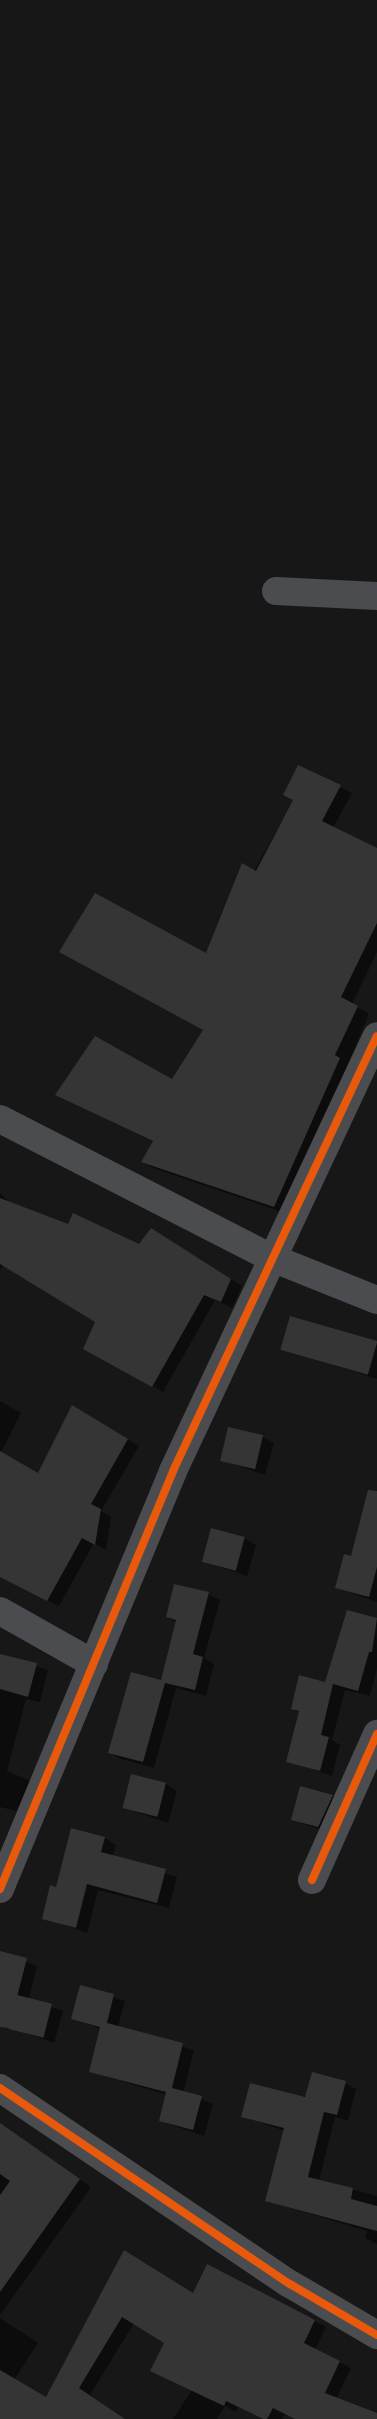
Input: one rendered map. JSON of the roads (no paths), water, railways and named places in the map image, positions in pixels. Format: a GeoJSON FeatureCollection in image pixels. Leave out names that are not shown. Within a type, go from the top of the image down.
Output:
{"type":"FeatureCollection","features":[{"type":"Feature","properties":{"kind":"street"},"geometry":{"type":"LineString","coordinates":[[276,591],[377,596]]}},
{"type":"Feature","properties":{"kind":"street"},"geometry":{"type":"LineString","coordinates":[[0,1889],[173,1471],[377,1036]]}},
{"type":"Feature","properties":{"kind":"street"},"geometry":{"type":"LineString","coordinates":[[0,1119],[272,1258],[377,1300]]}},
{"type":"Feature","properties":{"kind":"street"},"geometry":{"type":"LineString","coordinates":[[0,1610],[94,1664]]}},
{"type":"Feature","properties":{"kind":"street"},"geometry":{"type":"LineString","coordinates":[[312,1880],[377,1734]]}},
{"type":"Feature","properties":{"kind":"street"},"geometry":{"type":"LineString","coordinates":[[0,2088],[290,2284],[376,2332]]}}]}
